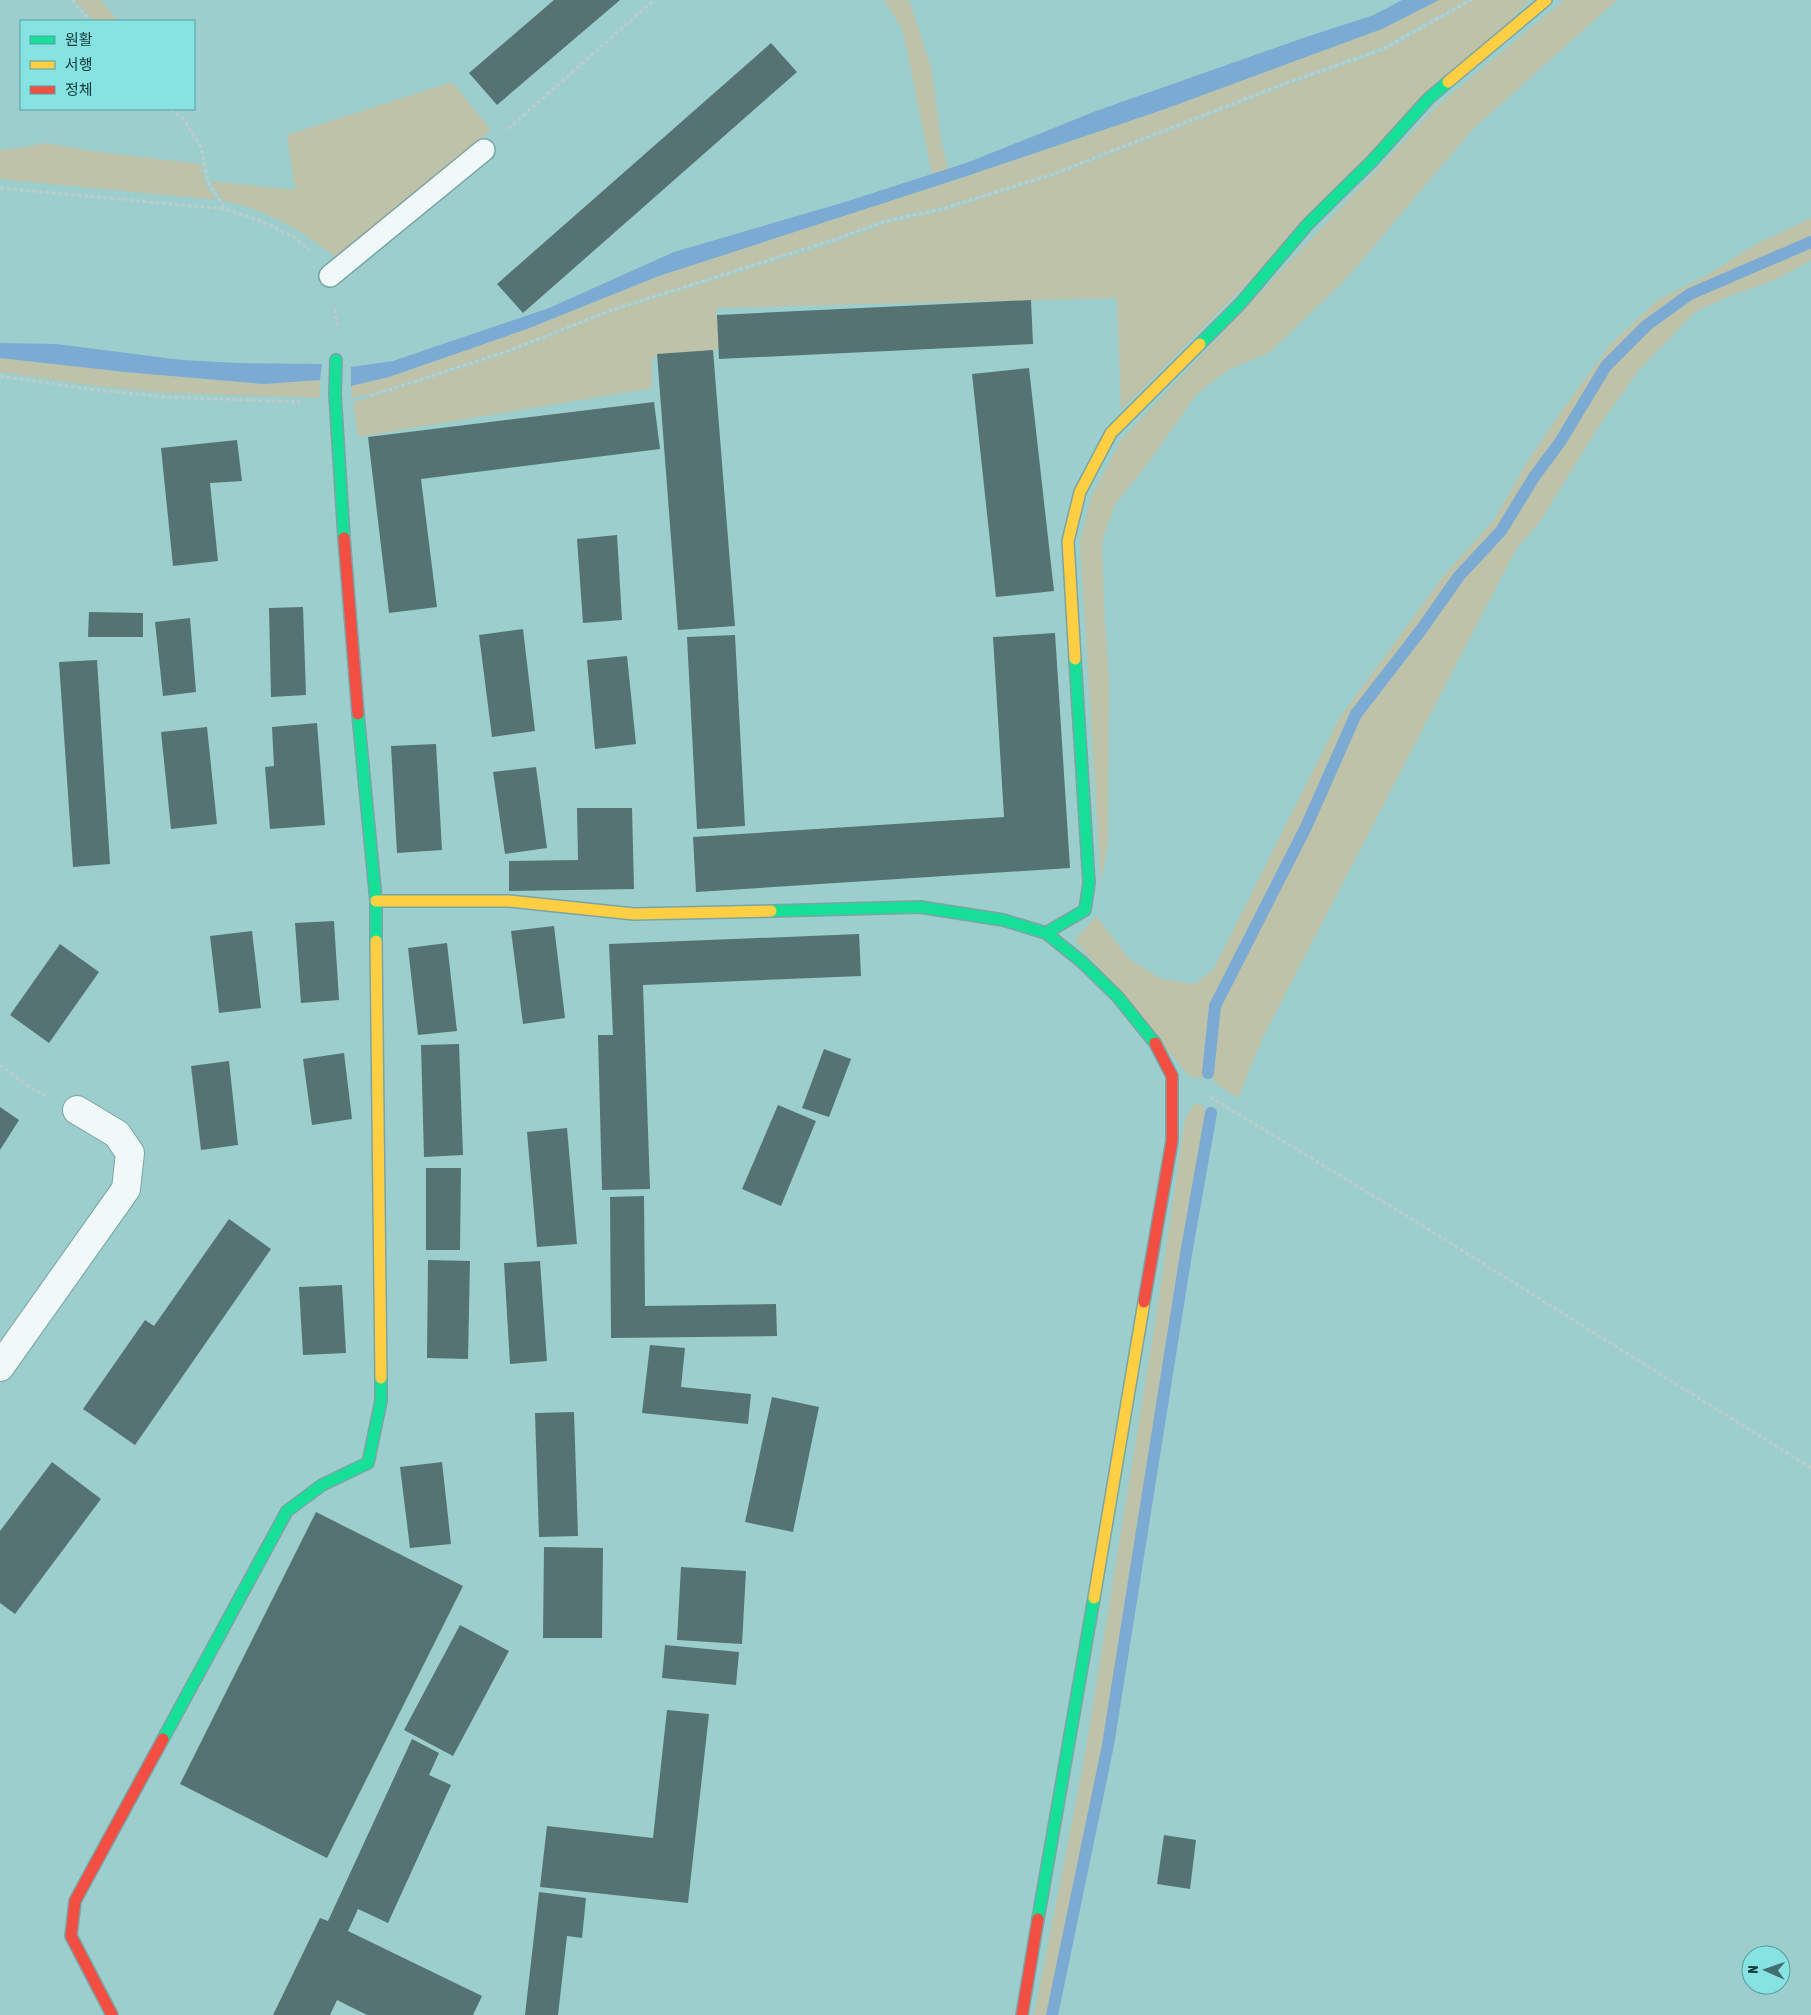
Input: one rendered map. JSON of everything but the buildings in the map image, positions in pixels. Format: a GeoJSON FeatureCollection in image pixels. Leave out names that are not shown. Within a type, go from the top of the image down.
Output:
{"type":"FeatureCollection","features":[{"type":"Feature","properties":{"kind":"street"},"geometry":{"type":"LineString","coordinates":[[1046,934],[1086,910],[1089,882],[1068,541],[1080,492],[1111,433],[1240,304],[1308,224],[1373,160],[1429,98],[1546,0]]}},
{"type":"Feature","properties":{"kind":"street"},"geometry":{"type":"LineString","coordinates":[[112,2015],[72,1936],[75,1901],[287,1510],[322,1485],[368,1462],[381,1401],[376,901],[352,652],[335,398],[336,360]]}},
{"type":"Feature","properties":{"kind":"street"},"geometry":{"type":"LineString","coordinates":[[376,901],[509,901],[634,914],[920,907],[1003,920],[1046,934],[1082,962],[1117,996],[1152,1037],[1172,1076],[1172,1141],[1022,2015]]}},
{"type":"Feature","properties":{"kind":"street"},"geometry":{"type":"LineString","coordinates":[[0,1367],[126,1189],[130,1153],[117,1134],[77,1110]]}},
{"type":"Feature","properties":{"kind":"lane"},"geometry":{"type":"LineString","coordinates":[[330,276],[484,150]]}},
{"type":"Feature","properties":{"kind":"path"},"geometry":{"type":"LineString","coordinates":[[72,0],[89,20]]}},
{"type":"Feature","properties":{"kind":"path"},"geometry":{"type":"LineString","coordinates":[[484,150],[654,0]]}},
{"type":"Feature","properties":{"kind":"path"},"geometry":{"type":"LineString","coordinates":[[0,376],[88,389],[164,397],[335,398],[373,396],[508,351],[612,310],[836,239],[886,220],[942,209],[1053,174],[1281,85],[1383,49],[1471,0]]}},
{"type":"Feature","properties":{"kind":"path"},"geometry":{"type":"LineString","coordinates":[[172,110],[184,120],[201,147],[208,181],[225,209]]}},
{"type":"Feature","properties":{"kind":"path"},"geometry":{"type":"LineString","coordinates":[[0,188],[225,209],[262,221],[292,236],[317,255],[330,276],[334,292],[336,315],[336,360]]}},
{"type":"Feature","properties":{"kind":"path"},"geometry":{"type":"LineString","coordinates":[[0,1065],[29,1087],[77,1110]]}},
{"type":"Feature","properties":{"kind":"path"},"geometry":{"type":"LineString","coordinates":[[1172,1076],[1216,1100],[1385,1203],[1811,1468]]}},
{"type":"Feature","properties":{"kind":"green space"},"geometry":{"type":"Polygon","coordinates":[[[75,0],[101,0],[119,20],[93,20],[75,0]]]}},
{"type":"Feature","properties":{"kind":"green space"},"geometry":{"type":"Polygon","coordinates":[[[884,0],[909,0],[932,71],[941,141],[948,169],[932,174],[903,31],[884,0]]]}},
{"type":"Feature","properties":{"kind":"green space"},"geometry":{"type":"Polygon","coordinates":[[[1439,0],[1467,0],[1382,47],[1280,84],[1053,173],[942,207],[886,219],[835,238],[611,309],[508,350],[373,394],[352,398],[351,386],[389,377],[527,329],[659,276],[964,177],[1165,109],[1382,29],[1439,0]]]}},
{"type":"Feature","properties":{"kind":"green space"},"geometry":{"type":"Polygon","coordinates":[[[1474,0],[1530,0],[1121,410],[1117,298],[716,308],[720,349],[652,358],[652,388],[358,437],[353,402],[509,353],[612,312],[836,242],[887,223],[943,211],[1054,176],[1282,87],[1384,51],[1474,0]]]}},
{"type":"Feature","properties":{"kind":"green space"},"geometry":{"type":"Polygon","coordinates":[[[1564,0],[1617,0],[1474,128],[1345,280],[1269,353],[1228,370],[1197,394],[1143,470],[1115,504],[1102,542],[1104,608],[1109,672],[1108,842],[1101,883],[1080,542],[1091,497],[1121,440],[1437,106],[1564,0]]]}},
{"type":"Feature","properties":{"kind":"green space"},"geometry":{"type":"Polygon","coordinates":[[[452,82],[491,130],[340,259],[278,220],[251,208],[223,201],[210,181],[295,190],[287,135],[452,82]]]}},
{"type":"Feature","properties":{"kind":"green space"},"geometry":{"type":"Polygon","coordinates":[[[45,143],[92,151],[201,164],[205,183],[216,200],[0,179],[0,150],[45,143]]]}},
{"type":"Feature","properties":{"kind":"green space"},"geometry":{"type":"Polygon","coordinates":[[[1811,218],[1811,239],[1688,290],[1645,322],[1604,364],[1557,440],[1530,475],[1498,529],[1456,573],[1419,628],[1353,711],[1303,826],[1212,1006],[1202,1079],[1189,1076],[1075,940],[1096,916],[1129,959],[1161,979],[1194,984],[1213,970],[1339,719],[1444,575],[1494,520],[1524,467],[1560,413],[1611,344],[1658,300],[1709,274],[1754,245],[1811,218]]]}},
{"type":"Feature","properties":{"kind":"green space"},"geometry":{"type":"Polygon","coordinates":[[[1811,247],[1811,260],[1807,263],[1772,281],[1730,296],[1695,312],[1639,370],[1599,426],[1539,523],[1516,549],[1263,1037],[1238,1098],[1215,1083],[1211,1073],[1219,1008],[1309,829],[1359,716],[1424,632],[1462,578],[1503,533],[1537,479],[1563,445],[1609,369],[1650,328],[1691,297],[1811,247]]]}},
{"type":"Feature","properties":{"kind":"green space"},"geometry":{"type":"Polygon","coordinates":[[[0,358],[264,384],[320,380],[320,398],[165,393],[88,385],[0,372],[0,358]]]}},
{"type":"Feature","properties":{"kind":"green space"},"geometry":{"type":"Polygon","coordinates":[[[1194,1104],[1202,1105],[1207,1113],[1181,1253],[1104,1744],[1047,2015],[1034,2015],[1083,1766],[1157,1310],[1185,1119],[1194,1104]]]}},
{"type":"Feature","properties":{"kind":"water"},"geometry":{"type":"Polygon","coordinates":[[[1402,0],[1439,0],[1382,29],[1165,109],[964,177],[659,276],[527,329],[389,377],[351,386],[351,367],[393,361],[549,308],[674,252],[845,202],[969,162],[1096,111],[1374,15],[1402,0]]]}},
{"type":"Feature","properties":{"kind":"water"},"geometry":{"type":"Polygon","coordinates":[[[0,343],[56,344],[182,360],[322,364],[320,380],[264,384],[125,372],[0,358],[0,343]]]}},
{"type":"Feature","properties":{"kind":"waterway"},"geometry":{"type":"LineString","coordinates":[[1208,1073],[1215,1006],[1306,827],[1356,714],[1421,630],[1459,576],[1501,531],[1534,477],[1560,442],[1606,366],[1647,325],[1690,294],[1811,242]]}},
{"type":"Feature","properties":{"kind":"waterway"},"geometry":{"type":"LineString","coordinates":[[1052,2015],[1108,1745],[1186,1254],[1211,1113]]}},
{"type":"Feature","properties":{"kind":"traffic: fast"},"geometry":{"type":"LineString","coordinates":[[1200,344],[1240,304],[1308,224],[1373,160],[1429,98],[1448,82]]}},
{"type":"Feature","properties":{"kind":"traffic: fast"},"geometry":{"type":"LineString","coordinates":[[336,360],[335,394],[344,538]]}},
{"type":"Feature","properties":{"kind":"traffic: fast"},"geometry":{"type":"LineString","coordinates":[[1046,933],[1085,910],[1089,883],[1075,659]]}},
{"type":"Feature","properties":{"kind":"traffic: fast"},"geometry":{"type":"LineString","coordinates":[[358,714],[376,901],[376,941]]}},
{"type":"Feature","properties":{"kind":"traffic: fast"},"geometry":{"type":"LineString","coordinates":[[771,911],[920,907],[1003,920],[1046,933],[1082,962],[1117,996],[1155,1043]]}},
{"type":"Feature","properties":{"kind":"traffic: fast"},"geometry":{"type":"LineString","coordinates":[[163,1739],[287,1511],[322,1485],[368,1463],[381,1401],[381,1378]]}},
{"type":"Feature","properties":{"kind":"traffic: fast"},"geometry":{"type":"LineString","coordinates":[[1038,1919],[1094,1598]]}},
{"type":"Feature","properties":{"kind":"traffic: slow"},"geometry":{"type":"LineString","coordinates":[[1448,82],[1546,0]]}},
{"type":"Feature","properties":{"kind":"traffic: slow"},"geometry":{"type":"LineString","coordinates":[[1075,659],[1068,541],[1080,492],[1111,433],[1200,344]]}},
{"type":"Feature","properties":{"kind":"traffic: slow"},"geometry":{"type":"LineString","coordinates":[[376,901],[509,901],[634,914],[771,911]]}},
{"type":"Feature","properties":{"kind":"traffic: slow"},"geometry":{"type":"LineString","coordinates":[[376,941],[381,1378]]}},
{"type":"Feature","properties":{"kind":"traffic: slow"},"geometry":{"type":"LineString","coordinates":[[1094,1598],[1144,1302]]}},
{"type":"Feature","properties":{"kind":"traffic: jam"},"geometry":{"type":"LineString","coordinates":[[344,538],[358,714]]}},
{"type":"Feature","properties":{"kind":"traffic: jam"},"geometry":{"type":"LineString","coordinates":[[1144,1302],[1172,1141],[1172,1076],[1155,1043]]}},
{"type":"Feature","properties":{"kind":"traffic: jam"},"geometry":{"type":"LineString","coordinates":[[112,2015],[71,1936],[75,1901],[163,1739]]}},
{"type":"Feature","properties":{"kind":"traffic: jam"},"geometry":{"type":"LineString","coordinates":[[1022,2015],[1038,1919]]}}]}
